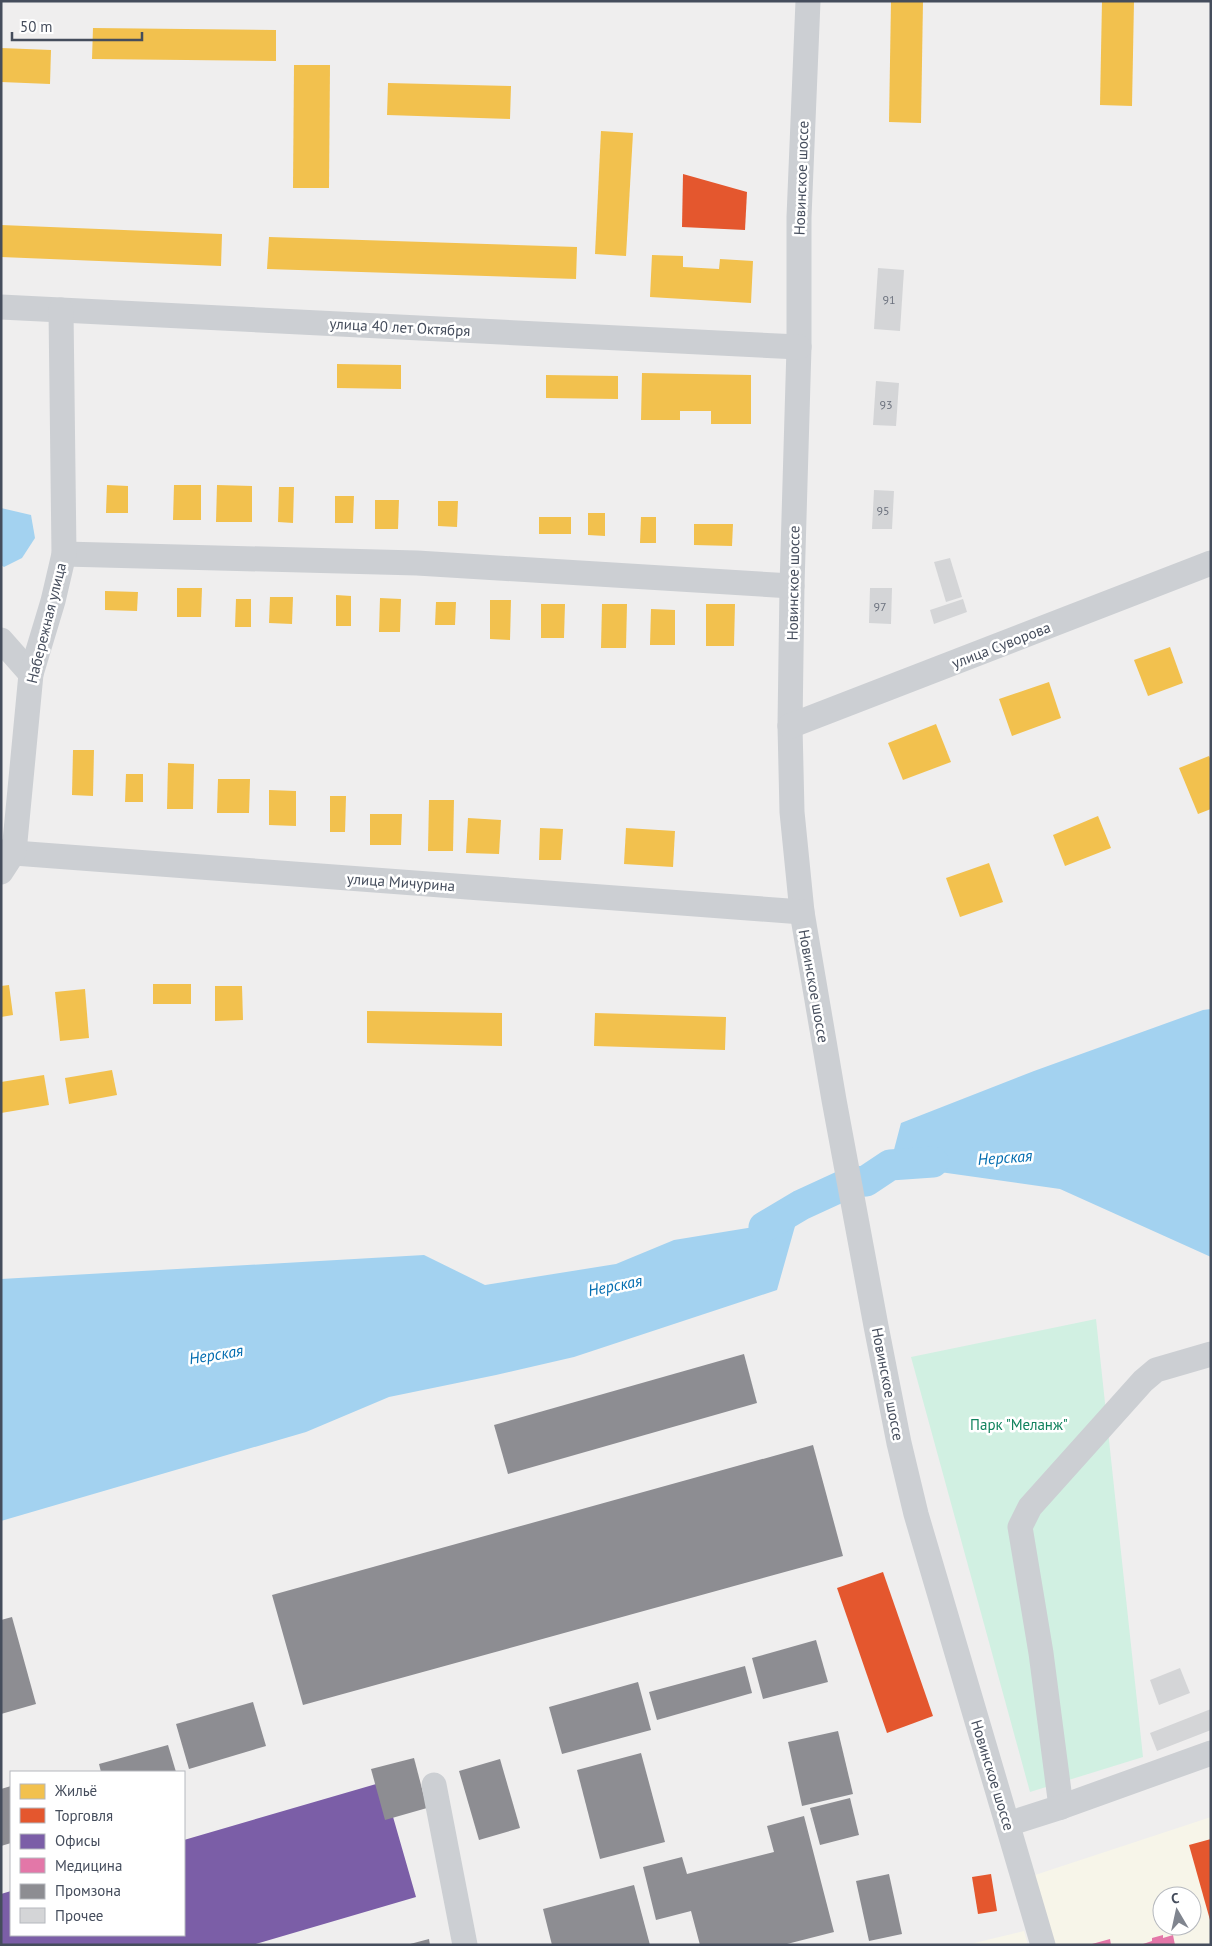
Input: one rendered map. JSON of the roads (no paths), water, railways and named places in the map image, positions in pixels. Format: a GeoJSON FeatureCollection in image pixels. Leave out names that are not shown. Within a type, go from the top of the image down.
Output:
{"type":"FeatureCollection","features":[{"type":"Feature","properties":{"kind":"street","name":"Новинское шоссе"},"geometry":{"type":"LineString","coordinates":[[808,1],[799,217],[799,347],[790,726],[792,812],[802,912],[834,1100],[897,1433],[916,1514],[1043,1945]]}},
{"type":"Feature","properties":{"kind":"street","name":"улица 40 лет Октября"},"geometry":{"type":"LineString","coordinates":[[1,307],[799,347]]}},
{"type":"Feature","properties":{"kind":"street","name":"Набережная улица"},"geometry":{"type":"LineString","coordinates":[[5,859],[31,674],[53,601],[64,554],[61,310]]}},
{"type":"Feature","properties":{"kind":"street"},"geometry":{"type":"LineString","coordinates":[[64,554],[417,563],[792,586]]}},
{"type":"Feature","properties":{"kind":"street","name":"улица Суворова"},"geometry":{"type":"LineString","coordinates":[[790,726],[1211,563]]}},
{"type":"Feature","properties":{"kind":"street"},"geometry":{"type":"LineString","coordinates":[[1,640],[31,674]]}},
{"type":"Feature","properties":{"kind":"street","name":"улица Мичурина"},"geometry":{"type":"LineString","coordinates":[[5,859],[802,912]]}},
{"type":"Feature","properties":{"kind":"street"},"geometry":{"type":"LineString","coordinates":[[1061,1807],[1041,1653],[1020,1527],[1030,1507],[1143,1381],[1156,1370],[1211,1354]]}},
{"type":"Feature","properties":{"kind":"street"},"geometry":{"type":"LineString","coordinates":[[1008,1824],[1211,1753]]}},
{"type":"Feature","properties":{"kind":"street"},"geometry":{"type":"LineString","coordinates":[[434,1785],[465,1945]]}},
{"type":"Feature","properties":{"kind":"water"},"geometry":{"type":"Polygon","coordinates":[[[1,508],[31,515],[35,538],[22,558],[4,567],[1,565],[1,508]]]}},
{"type":"Feature","properties":{"kind":"water"},"geometry":{"type":"Polygon","coordinates":[[[1211,1009],[1211,1257],[1060,1189],[890,1165],[901,1123],[1034,1071],[1203,1010],[1211,1009]]]}},
{"type":"Feature","properties":{"kind":"water"},"geometry":{"type":"Polygon","coordinates":[[[801,1205],[777,1290],[574,1357],[389,1397],[306,1432],[1,1521],[1,1279],[424,1255],[485,1285],[616,1264],[674,1240],[760,1226],[801,1205]]]}},
{"type":"Feature","properties":{"kind":"waterway","name":"Нерская"},"geometry":{"type":"LineString","coordinates":[[764,1227],[801,1205],[851,1182],[866,1181],[890,1165],[933,1162]]}},
{"type":"Feature","properties":{"kind":"park label","name":"Парк \"Меланж\""},"geometry":{"type":"Point","coordinates":[1019,1424]}}]}
